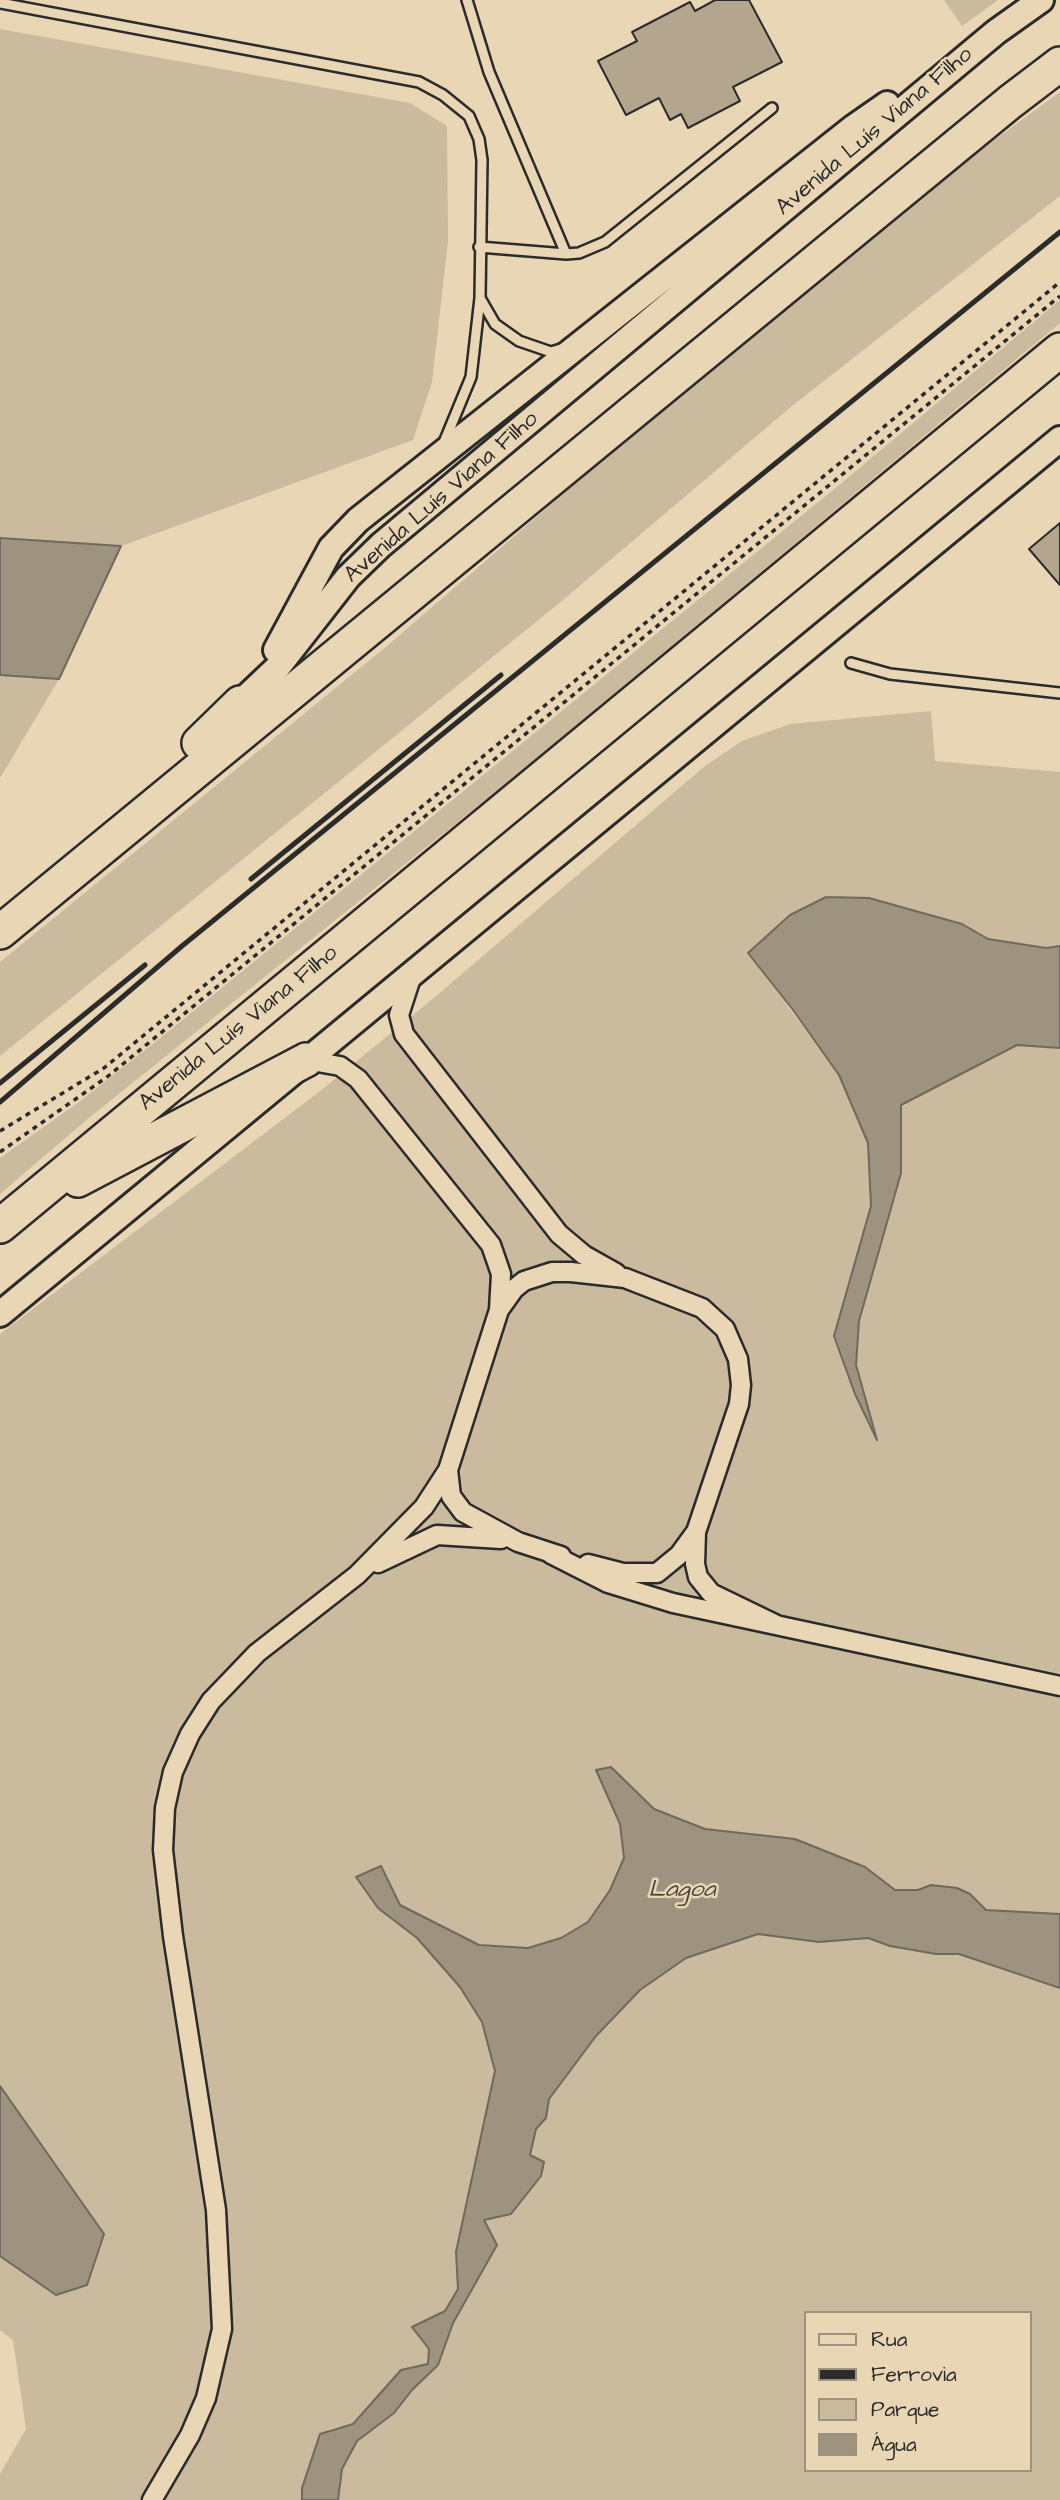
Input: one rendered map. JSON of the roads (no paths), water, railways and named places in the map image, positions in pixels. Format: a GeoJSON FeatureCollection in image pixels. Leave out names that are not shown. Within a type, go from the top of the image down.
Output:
{"type":"FeatureCollection","features":[{"type":"Feature","properties":{"kind":"highway"},"geometry":{"type":"LineString","coordinates":[[1010,102],[1060,55]]}},
{"type":"Feature","properties":{"kind":"highway"},"geometry":{"type":"LineString","coordinates":[[0,932],[1010,102],[1060,64]]}},
{"type":"Feature","properties":{"kind":"highway","name":"Avenida Luís Viana Filho"},"geometry":{"type":"LineString","coordinates":[[8,1219],[857,521],[1060,350]]}},
{"type":"Feature","properties":{"kind":"highway"},"geometry":{"type":"LineString","coordinates":[[47,893],[240,703]]}},
{"type":"Feature","properties":{"kind":"highway"},"geometry":{"type":"LineString","coordinates":[[8,1219],[306,1060]]}},
{"type":"Feature","properties":{"kind":"main road","name":"Avenida Luís Viana Filho"},"geometry":{"type":"LineString","coordinates":[[240,703],[274,654],[331,548],[343,533],[854,127],[1041,0]]}},
{"type":"Feature","properties":{"kind":"main road","name":"Avenida Luís Viana Filho"},"geometry":{"type":"LineString","coordinates":[[240,703],[277,668],[348,577],[381,545],[996,32]]}},
{"type":"Feature","properties":{"kind":"main road"},"geometry":{"type":"LineString","coordinates":[[0,1314],[1060,439]]}},
{"type":"Feature","properties":{"kind":"street"},"geometry":{"type":"LineString","coordinates":[[413,973],[399,1015],[404,1034],[559,1234],[584,1255],[625,1279],[702,1308],[724,1329],[738,1359],[741,1385],[739,1404],[696,1532],[695,1564],[704,1587],[777,1625]]}},
{"type":"Feature","properties":{"kind":"street"},"geometry":{"type":"LineString","coordinates":[[152,2500],[190,2435],[206,2398],[222,2329],[216,2210],[177,1963],[163,1850],[165,1808],[173,1772],[190,1734],[211,1701],[257,1653],[357,1575],[409,1525],[447,1470],[499,1310],[501,1274],[491,1245],[358,1079],[341,1066],[306,1060]]}},
{"type":"Feature","properties":{"kind":"street"},"geometry":{"type":"LineString","coordinates":[[499,1310],[514,1289],[536,1276],[570,1272],[625,1279]]}},
{"type":"Feature","properties":{"kind":"street"},"geometry":{"type":"LineString","coordinates":[[447,1470],[451,1496],[463,1512],[518,1542],[551,1554],[624,1573],[646,1575],[668,1566],[696,1532]]}},
{"type":"Feature","properties":{"kind":"street"},"geometry":{"type":"LineString","coordinates":[[357,1575],[437,1535],[474,1535],[518,1542]]}},
{"type":"Feature","properties":{"kind":"street"},"geometry":{"type":"LineString","coordinates":[[551,1554],[608,1583],[647,1595],[1060,1686]]}},
{"type":"Feature","properties":{"kind":"lane"},"geometry":{"type":"LineString","coordinates":[[467,0],[489,72],[566,254]]}},
{"type":"Feature","properties":{"kind":"lane"},"geometry":{"type":"LineString","coordinates":[[0,3],[419,82],[443,95],[469,116],[479,138],[482,184],[480,298],[471,377],[458,416],[433,463]]}},
{"type":"Feature","properties":{"kind":"lane"},"geometry":{"type":"LineString","coordinates":[[480,247],[566,254],[579,253],[605,242],[772,108]]}},
{"type":"Feature","properties":{"kind":"lane"},"geometry":{"type":"LineString","coordinates":[[480,298],[495,324],[534,348],[551,352],[580,344]]}},
{"type":"Feature","properties":{"kind":"lane"},"geometry":{"type":"LineString","coordinates":[[851,663],[890,674],[999,684],[1060,693]]}},
{"type":"Feature","properties":{"kind":"water"},"geometry":{"type":"Polygon","coordinates":[[[0,538],[121,546],[59,679],[0,675],[0,538]]]}},
{"type":"Feature","properties":{"kind":"water"},"geometry":{"type":"Polygon","coordinates":[[[826,897],[869,898],[962,924],[988,939],[1046,948],[1060,946],[1060,1048],[1017,1045],[901,1105],[901,1173],[859,1321],[856,1365],[877,1440],[855,1394],[834,1336],[871,1206],[868,1143],[839,1075],[748,953],[790,915],[826,897]]]}},
{"type":"Feature","properties":{"kind":"water","name":"Lagoa"},"geometry":{"type":"Polygon","coordinates":[[[611,1767],[654,1809],[705,1829],[795,1839],[865,1867],[895,1890],[918,1890],[931,1885],[957,1888],[970,1894],[986,1910],[1060,1914],[1060,1988],[959,1954],[936,1954],[890,1946],[868,1938],[819,1942],[758,1934],[686,1958],[640,1990],[596,2036],[549,2099],[546,2118],[536,2129],[530,2155],[544,2162],[541,2176],[511,2214],[484,2220],[497,2245],[453,2323],[438,2365],[412,2390],[394,2413],[357,2441],[342,2469],[338,2500],[302,2500],[302,2488],[320,2434],[353,2424],[401,2370],[428,2364],[429,2349],[412,2327],[445,2311],[458,2289],[456,2252],[495,2071],[482,2022],[460,1987],[417,1938],[378,1908],[356,1877],[381,1866],[400,1905],[479,1945],[528,1948],[561,1938],[588,1922],[610,1890],[624,1858],[620,1824],[596,1770],[611,1767]]]}},
{"type":"Feature","properties":{"kind":"water"},"geometry":{"type":"Polygon","coordinates":[[[0,2086],[104,2234],[87,2285],[56,2295],[0,2256],[0,2086]]]}},
{"type":"Feature","properties":{"kind":"railway"},"geometry":{"type":"LineString","coordinates":[[0,1102],[182,946],[1060,232]]}},
{"type":"Feature","properties":{"kind":"railway"},"geometry":{"type":"LineString","coordinates":[[251,879],[501,675]]}},
{"type":"Feature","properties":{"kind":"railway"},"geometry":{"type":"LineString","coordinates":[[0,1083],[145,965]]}}]}
